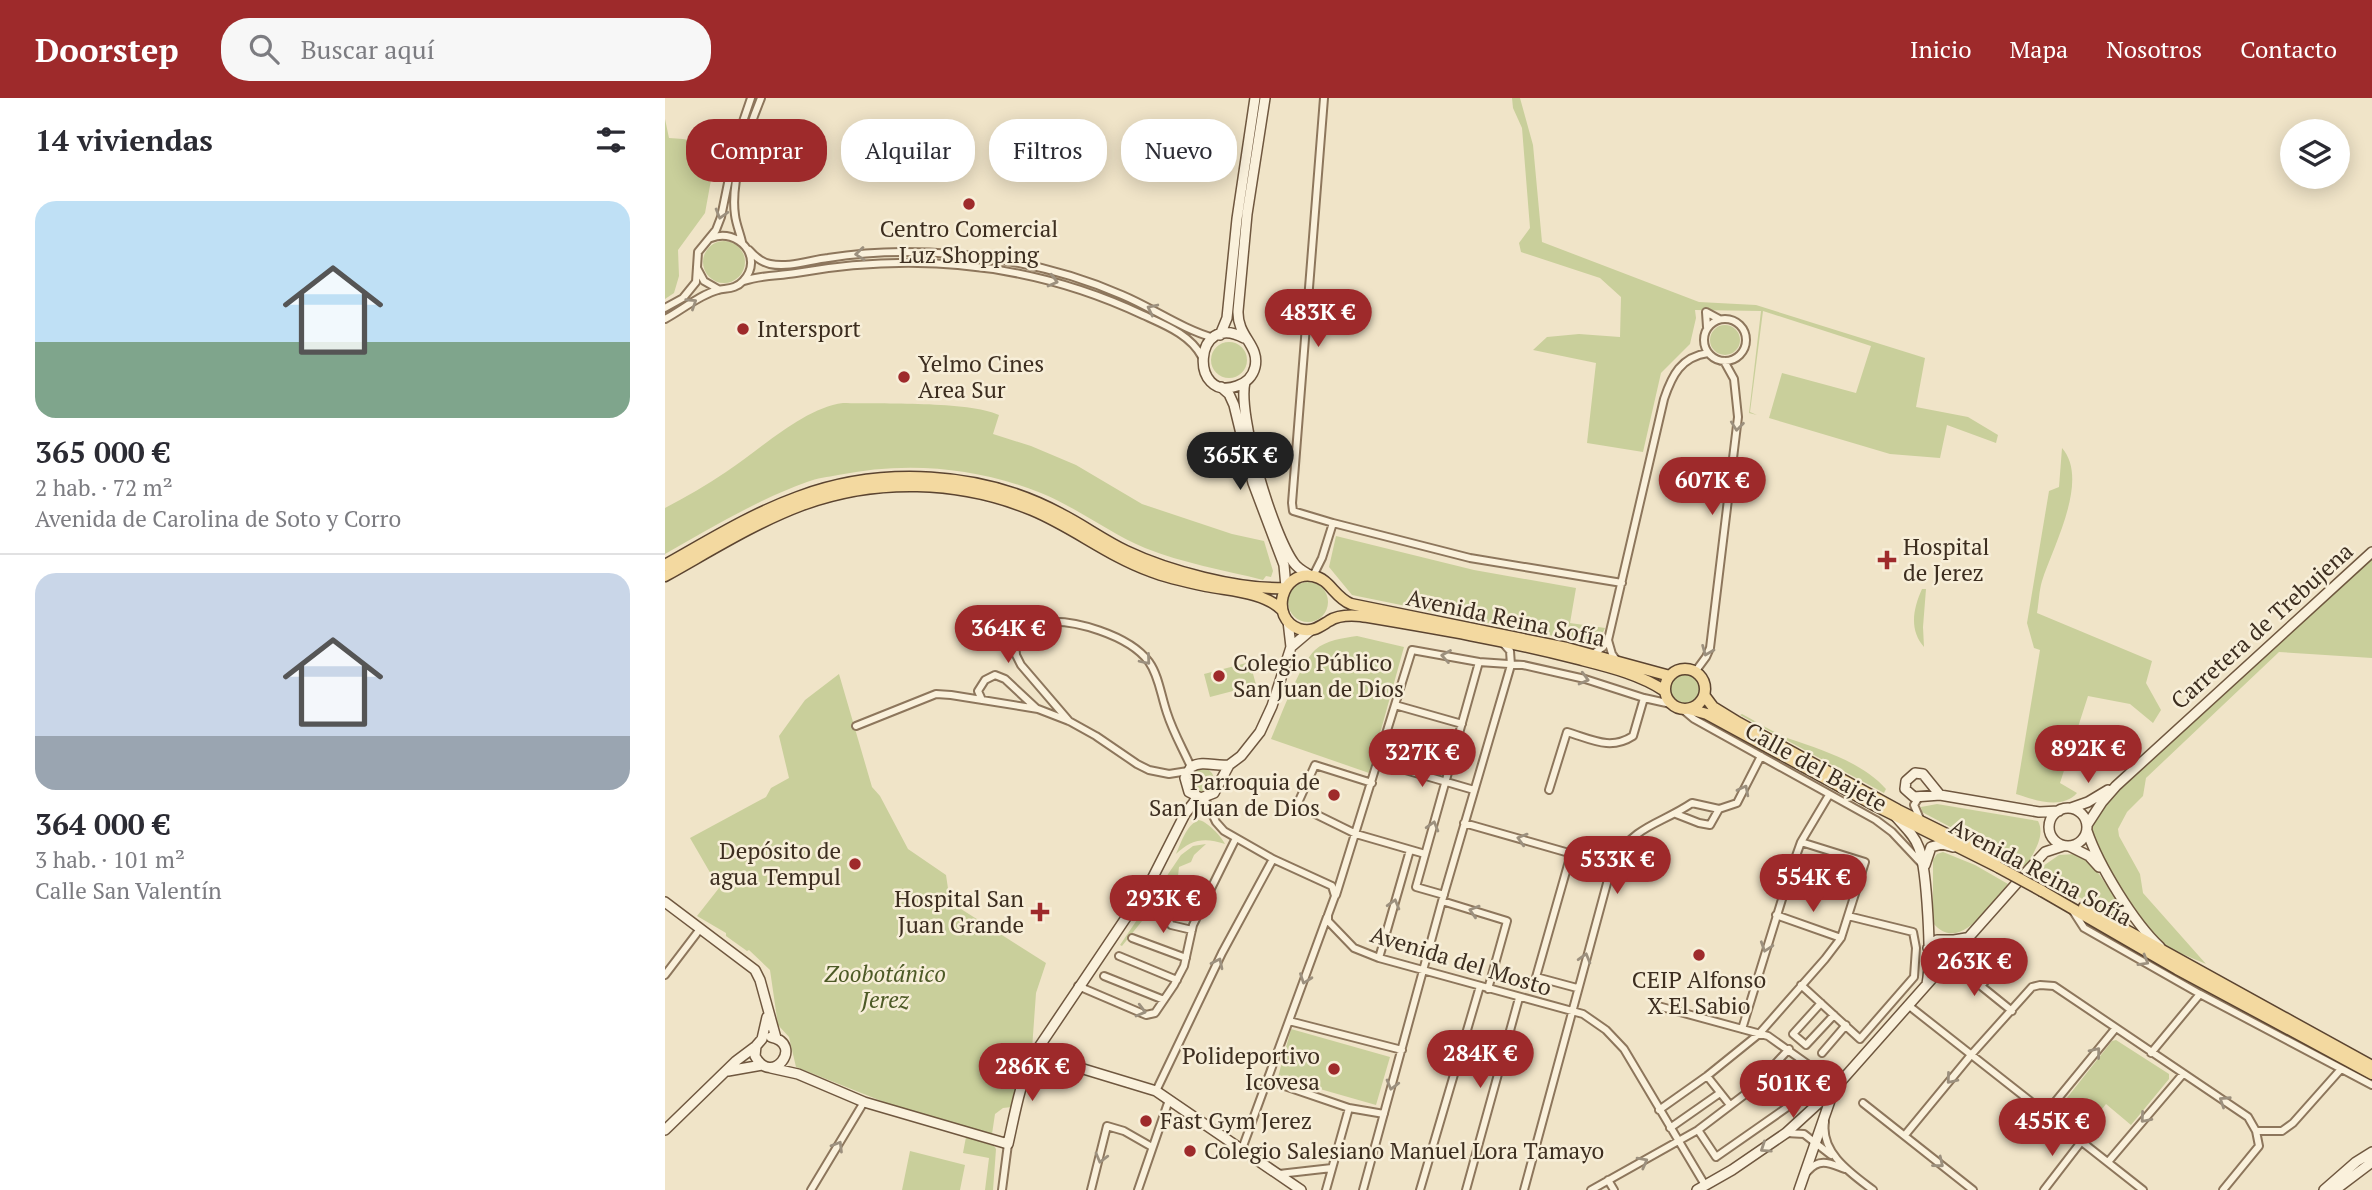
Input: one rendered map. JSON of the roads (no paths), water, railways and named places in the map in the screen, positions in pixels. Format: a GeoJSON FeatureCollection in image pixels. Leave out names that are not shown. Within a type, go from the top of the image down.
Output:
{"type":"FeatureCollection","features":[{"type":"Feature","properties":{"kind":"main road"},"geometry":{"type":"LineString","coordinates":[[767,1012],[755,1056],[767,1066],[799,1074],[864,1102],[1008,1143],[1021,1089],[1036,1052],[1152,880],[1185,814],[1199,797],[1214,793],[1229,765],[1241,756],[1260,733],[1291,648],[1288,621],[1281,600],[1286,587],[1284,565],[1253,483],[1234,405],[1229,394],[1208,378],[1202,357],[1204,349],[1217,336],[1227,318],[1234,241],[1255,98]]}},
{"type":"Feature","properties":{"kind":"main road"},"geometry":{"type":"LineString","coordinates":[[1219,386],[1233,387],[1245,382],[1254,371],[1254,349],[1244,338],[1237,320],[1241,262],[1265,98]]}},
{"type":"Feature","properties":{"kind":"main road"},"geometry":{"type":"LineString","coordinates":[[1217,336],[1232,333],[1244,338]]}},
{"type":"Feature","properties":{"kind":"main road"},"geometry":{"type":"LineString","coordinates":[[1245,382],[1243,399],[1270,508],[1293,562],[1312,576],[1324,580],[1335,595],[1336,604],[1330,620]]}},
{"type":"Feature","properties":{"kind":"main road"},"geometry":{"type":"LineString","coordinates":[[665,565],[731,528],[796,497],[852,481],[912,477],[946,478],[1011,493],[1059,513],[1124,550],[1151,562],[1269,589],[1286,587],[1297,578],[1312,576]]}},
{"type":"Feature","properties":{"kind":"main road"},"geometry":{"type":"LineString","coordinates":[[665,576],[776,516],[824,497],[854,491],[913,486],[946,488],[1010,502],[1055,521],[1120,559],[1150,571],[1194,584],[1268,599],[1282,609]]}},
{"type":"Feature","properties":{"kind":"main road","name":"Carretera de Trebujena"},"geometry":{"type":"LineString","coordinates":[[2071,808],[2116,786],[2372,552]]}},
{"type":"Feature","properties":{"kind":"main road","name":"Avenida Reina Sofía"},"geometry":{"type":"LineString","coordinates":[[1335,595],[1351,604],[1590,654],[1670,676]]}},
{"type":"Feature","properties":{"kind":"main road","name":"Avenida Reina Sofía"},"geometry":{"type":"LineString","coordinates":[[1311,630],[1324,626],[1330,620],[1361,615],[1502,642],[1609,667],[1642,678],[1665,691]]}},
{"type":"Feature","properties":{"kind":"main road"},"geometry":{"type":"LineString","coordinates":[[1288,621],[1299,629],[1311,630]]}},
{"type":"Feature","properties":{"kind":"main road"},"geometry":{"type":"LineString","coordinates":[[1291,648],[1311,630]]}},
{"type":"Feature","properties":{"kind":"main road"},"geometry":{"type":"LineString","coordinates":[[1679,670],[1695,672],[1703,682],[1704,695],[1698,704],[1685,709],[1671,704],[1665,691],[1670,676],[1679,670]]}},
{"type":"Feature","properties":{"kind":"main road","name":"Avenida Reina Sofía"},"geometry":{"type":"LineString","coordinates":[[1704,695],[1713,708],[2042,887],[2101,916],[2372,1066]]}},
{"type":"Feature","properties":{"kind":"main road","name":"Avenida Reina Sofía"},"geometry":{"type":"LineString","coordinates":[[1685,709],[1707,714],[1895,816],[1958,848],[2001,865]]}},
{"type":"Feature","properties":{"kind":"main road"},"geometry":{"type":"LineString","coordinates":[[1185,814],[1185,778],[1189,769],[1203,763],[1229,765]]}},
{"type":"Feature","properties":{"kind":"main road"},"geometry":{"type":"LineString","coordinates":[[1210,765],[1215,769],[1219,782]]}},
{"type":"Feature","properties":{"kind":"main road"},"geometry":{"type":"LineString","coordinates":[[1940,795],[1923,774],[1915,773],[1908,777],[1905,785],[1907,792],[1914,797],[1940,795],[2039,812],[2071,808],[2082,814],[2100,862],[2152,940],[2165,952]]}},
{"type":"Feature","properties":{"kind":"main road"},"geometry":{"type":"LineString","coordinates":[[1922,796],[1930,784]]}},
{"type":"Feature","properties":{"kind":"main road","name":"Carretera de Trebujena"},"geometry":{"type":"LineString","coordinates":[[2087,828],[2116,786]]}},
{"type":"Feature","properties":{"kind":"main road"},"geometry":{"type":"LineString","coordinates":[[1187,788],[1199,797]]}},
{"type":"Feature","properties":{"kind":"main road"},"geometry":{"type":"LineString","coordinates":[[1701,1188],[1786,1133],[1836,1086],[2045,852],[2050,820],[2059,811]]}},
{"type":"Feature","properties":{"kind":"main road"},"geometry":{"type":"LineString","coordinates":[[2039,812],[2053,838],[2089,856],[2097,864],[2127,913],[2120,922],[2101,916]]}},
{"type":"Feature","properties":{"kind":"main road"},"geometry":{"type":"LineString","coordinates":[[1895,816],[1913,835],[1924,867],[1927,984]]}},
{"type":"Feature","properties":{"kind":"main road"},"geometry":{"type":"LineString","coordinates":[[2045,852],[2081,842],[2087,828]]}},
{"type":"Feature","properties":{"kind":"main road"},"geometry":{"type":"LineString","coordinates":[[1924,867],[1928,852],[1934,846],[1942,844],[1958,848]]}},
{"type":"Feature","properties":{"kind":"main road","name":"Avenida Reina Sofía"},"geometry":{"type":"LineString","coordinates":[[2042,887],[2071,907],[2168,963],[2372,1074]]}},
{"type":"Feature","properties":{"kind":"main road"},"geometry":{"type":"LineString","coordinates":[[665,902],[755,970],[776,1038],[782,1042],[787,1059],[799,1074]]}},
{"type":"Feature","properties":{"kind":"main road"},"geometry":{"type":"LineString","coordinates":[[1926,921],[1951,946],[1949,959]]}},
{"type":"Feature","properties":{"kind":"main road"},"geometry":{"type":"LineString","coordinates":[[1928,953],[1931,943],[1968,937]]}},
{"type":"Feature","properties":{"kind":"main road"},"geometry":{"type":"LineString","coordinates":[[1928,953],[1936,963],[1949,959]]}},
{"type":"Feature","properties":{"kind":"main road"},"geometry":{"type":"LineString","coordinates":[[665,1130],[759,1042],[776,1038]]}},
{"type":"Feature","properties":{"kind":"main road"},"geometry":{"type":"LineString","coordinates":[[726,1071],[767,1066],[784,1060],[785,1050]]}},
{"type":"Feature","properties":{"kind":"main road"},"geometry":{"type":"LineString","coordinates":[[1036,1052],[1156,1091],[1301,1190]]}},
{"type":"Feature","properties":{"kind":"main road"},"geometry":{"type":"LineString","coordinates":[[1799,1190],[1836,1086]]}},
{"type":"Feature","properties":{"kind":"main road"},"geometry":{"type":"LineString","coordinates":[[2324,1190],[2372,1152]]}},
{"type":"Feature","properties":{"kind":"main road"},"geometry":{"type":"LineString","coordinates":[[2335,1190],[2372,1162]]}},
{"type":"Feature","properties":{"kind":"street"},"geometry":{"type":"LineString","coordinates":[[665,308],[683,298],[696,282],[698,252],[716,230],[721,217],[737,139],[751,98]]}},
{"type":"Feature","properties":{"kind":"street"},"geometry":{"type":"LineString","coordinates":[[761,98],[739,169],[734,204],[742,242],[758,260],[780,266],[849,255],[902,252],[960,254],[1008,261],[1050,270],[1097,285],[1152,308],[1199,334],[1217,336]]}},
{"type":"Feature","properties":{"kind":"street"},"geometry":{"type":"LineString","coordinates":[[1324,98],[1293,511],[1469,558],[1622,583]]}},
{"type":"Feature","properties":{"kind":"street"},"geometry":{"type":"LineString","coordinates":[[706,241],[720,235],[728,235],[742,242]]}},
{"type":"Feature","properties":{"kind":"street"},"geometry":{"type":"LineString","coordinates":[[744,281],[751,266],[748,250]]}},
{"type":"Feature","properties":{"kind":"street"},"geometry":{"type":"LineString","coordinates":[[665,319],[702,296],[763,276],[872,262],[932,262],[1007,271],[1063,284],[1135,311],[1193,342],[1202,357]]}},
{"type":"Feature","properties":{"kind":"street"},"geometry":{"type":"LineString","coordinates":[[697,265],[704,281],[720,289]]}},
{"type":"Feature","properties":{"kind":"street"},"geometry":{"type":"LineString","coordinates":[[1706,312],[1719,319],[1733,320],[1739,324],[1746,337],[1738,356],[1724,361],[1712,357],[1703,341],[1707,328],[1706,312]]}},
{"type":"Feature","properties":{"kind":"street"},"geometry":{"type":"LineString","coordinates":[[1707,328],[1719,319]]}},
{"type":"Feature","properties":{"kind":"street"},"geometry":{"type":"LineString","coordinates":[[1590,654],[1602,648],[1608,640],[1664,399],[1672,376],[1685,361],[1708,353]]}},
{"type":"Feature","properties":{"kind":"street"},"geometry":{"type":"LineString","coordinates":[[1695,672],[1710,648],[1738,417],[1734,379],[1724,361]]}},
{"type":"Feature","properties":{"kind":"street"},"geometry":{"type":"LineString","coordinates":[[1312,576],[1321,562],[1333,523]]}},
{"type":"Feature","properties":{"kind":"street"},"geometry":{"type":"LineString","coordinates":[[1321,562],[1324,580]]}},
{"type":"Feature","properties":{"kind":"street"},"geometry":{"type":"LineString","coordinates":[[1069,721],[1021,665],[1016,655],[1015,642],[1023,631],[1041,623],[1067,623],[1087,627],[1125,642],[1147,660],[1155,670],[1177,742],[1189,769],[1169,774]]}},
{"type":"Feature","properties":{"kind":"street"},"geometry":{"type":"LineString","coordinates":[[1608,640],[1612,654],[1618,662]]}},
{"type":"Feature","properties":{"kind":"street"},"geometry":{"type":"LineString","coordinates":[[1363,1190],[1464,823],[1511,665],[1510,651],[1502,642]]}},
{"type":"Feature","properties":{"kind":"street"},"geometry":{"type":"LineString","coordinates":[[1242,1149],[1335,896],[1412,650],[1479,663],[1523,665],[1574,676],[1671,704]]}},
{"type":"Feature","properties":{"kind":"street"},"geometry":{"type":"LineString","coordinates":[[1479,663],[1416,887],[1507,921],[1488,989]]}},
{"type":"Feature","properties":{"kind":"street"},"geometry":{"type":"LineString","coordinates":[[982,700],[978,691],[989,677],[1000,676],[1038,709]]}},
{"type":"Feature","properties":{"kind":"street"},"geometry":{"type":"LineString","coordinates":[[856,726],[936,694],[1038,709],[1069,721],[1149,770],[1179,779],[1187,788]]}},
{"type":"Feature","properties":{"kind":"street"},"geometry":{"type":"LineString","coordinates":[[1549,790],[1567,732],[1605,744],[1621,744],[1633,736],[1644,698]]}},
{"type":"Feature","properties":{"kind":"street"},"geometry":{"type":"LineString","coordinates":[[1395,705],[1462,724]]}},
{"type":"Feature","properties":{"kind":"street","name":"Calle del Bajete"},"geometry":{"type":"LineString","coordinates":[[1685,709],[1695,719],[1885,826],[1924,867]]}},
{"type":"Feature","properties":{"kind":"street"},"geometry":{"type":"LineString","coordinates":[[1524,1190],[1611,865],[1623,845],[1644,827],[1676,814],[1692,803],[1719,809],[1737,803],[1761,756]]}},
{"type":"Feature","properties":{"kind":"street"},"geometry":{"type":"LineString","coordinates":[[1378,762],[1474,790]]}},
{"type":"Feature","properties":{"kind":"street"},"geometry":{"type":"LineString","coordinates":[[1372,783],[1315,765],[1297,805],[1356,834],[1425,854]]}},
{"type":"Feature","properties":{"kind":"street"},"geometry":{"type":"LineString","coordinates":[[1211,810],[1214,793]]}},
{"type":"Feature","properties":{"kind":"street"},"geometry":{"type":"LineString","coordinates":[[1742,1029],[1801,842],[1829,794]]}},
{"type":"Feature","properties":{"kind":"street"},"geometry":{"type":"LineString","coordinates":[[1921,821],[1914,805],[1922,796]]}},
{"type":"Feature","properties":{"kind":"street"},"geometry":{"type":"LineString","coordinates":[[1199,797],[1224,831],[1273,859],[1332,886],[1335,896]]}},
{"type":"Feature","properties":{"kind":"street"},"geometry":{"type":"LineString","coordinates":[[1676,814],[1710,825],[1719,809]]}},
{"type":"Feature","properties":{"kind":"street"},"geometry":{"type":"LineString","coordinates":[[1464,823],[1611,865]]}},
{"type":"Feature","properties":{"kind":"street"},"geometry":{"type":"LineString","coordinates":[[1078,986],[1146,1015],[1155,1013],[1177,980],[1186,958],[1192,930],[1235,838]]}},
{"type":"Feature","properties":{"kind":"street"},"geometry":{"type":"LineString","coordinates":[[1659,1110],[1759,1034],[1841,938],[1865,862],[1801,842]]}},
{"type":"Feature","properties":{"kind":"street"},"geometry":{"type":"LineString","coordinates":[[1379,958],[1410,850]]}},
{"type":"Feature","properties":{"kind":"street"},"geometry":{"type":"LineString","coordinates":[[1571,854],[1536,977],[1577,988]]}},
{"type":"Feature","properties":{"kind":"street"},"geometry":{"type":"LineString","coordinates":[[1156,1091],[1222,953],[1273,859]]}},
{"type":"Feature","properties":{"kind":"street"},"geometry":{"type":"LineString","coordinates":[[1186,888],[1163,899],[1165,913],[1171,925],[1192,930]]}},
{"type":"Feature","properties":{"kind":"street"},"geometry":{"type":"LineString","coordinates":[[2071,907],[2084,928],[2200,994],[2372,1085]]}},
{"type":"Feature","properties":{"kind":"street","name":"Avenida del Mosto"},"geometry":{"type":"LineString","coordinates":[[1328,915],[1328,921],[1343,939],[1354,948],[1379,958],[1583,1014],[1594,1021],[1624,1049],[1701,1188]]}},
{"type":"Feature","properties":{"kind":"street"},"geometry":{"type":"LineString","coordinates":[[1776,915],[1841,938]]}},
{"type":"Feature","properties":{"kind":"street"},"geometry":{"type":"LineString","coordinates":[[1801,985],[1860,1038],[1914,977],[1916,948],[1913,932],[1848,916]]}},
{"type":"Feature","properties":{"kind":"street"},"geometry":{"type":"LineString","coordinates":[[665,975],[700,929]]}},
{"type":"Feature","properties":{"kind":"street"},"geometry":{"type":"LineString","coordinates":[[1132,937],[1186,958]]}},
{"type":"Feature","properties":{"kind":"street"},"geometry":{"type":"LineString","coordinates":[[1119,956],[1177,980]]}},
{"type":"Feature","properties":{"kind":"street"},"geometry":{"type":"LineString","coordinates":[[1991,974],[1981,986],[2012,1011]]}},
{"type":"Feature","properties":{"kind":"street"},"geometry":{"type":"LineString","coordinates":[[1104,976],[1164,1000]]}},
{"type":"Feature","properties":{"kind":"street"},"geometry":{"type":"LineString","coordinates":[[1905,1135],[1971,1055],[2032,988],[2040,985],[2054,986],[2248,1117],[2256,1130],[2259,1146],[2223,1190]]}},
{"type":"Feature","properties":{"kind":"street"},"geometry":{"type":"LineString","coordinates":[[1420,1190],[1480,986]]}},
{"type":"Feature","properties":{"kind":"street"},"geometry":{"type":"LineString","coordinates":[[2151,1053],[2200,994]]}},
{"type":"Feature","properties":{"kind":"street"},"geometry":{"type":"LineString","coordinates":[[1466,1190],[1519,998]]}},
{"type":"Feature","properties":{"kind":"street"},"geometry":{"type":"LineString","coordinates":[[1821,1003],[1793,1034],[1806,1045],[1834,1014]]}},
{"type":"Feature","properties":{"kind":"street"},"geometry":{"type":"LineString","coordinates":[[1908,1005],[2143,1190]]}},
{"type":"Feature","properties":{"kind":"street"},"geometry":{"type":"LineString","coordinates":[[1658,1006],[1767,1036],[1789,1049],[1836,1086]]}},
{"type":"Feature","properties":{"kind":"street"},"geometry":{"type":"LineString","coordinates":[[1289,1021],[1402,1050]]}},
{"type":"Feature","properties":{"kind":"street"},"geometry":{"type":"LineString","coordinates":[[1822,1053],[1846,1026]]}},
{"type":"Feature","properties":{"kind":"street"},"geometry":{"type":"LineString","coordinates":[[2046,1114],[2115,1029]]}},
{"type":"Feature","properties":{"kind":"street"},"geometry":{"type":"LineString","coordinates":[[1591,1190],[1698,1130],[1752,1089],[1789,1049]]}},
{"type":"Feature","properties":{"kind":"street"},"geometry":{"type":"LineString","coordinates":[[1698,1130],[1716,1157],[1799,1099],[1796,1091],[1771,1069]]}},
{"type":"Feature","properties":{"kind":"street"},"geometry":{"type":"LineString","coordinates":[[2256,1130],[2282,1131],[2293,1124],[2341,1069]]}},
{"type":"Feature","properties":{"kind":"street"},"geometry":{"type":"LineString","coordinates":[[2108,1162],[2183,1074]]}},
{"type":"Feature","properties":{"kind":"street"},"geometry":{"type":"LineString","coordinates":[[1707,1076],[1730,1105]]}},
{"type":"Feature","properties":{"kind":"street"},"geometry":{"type":"LineString","coordinates":[[1267,1080],[1349,1108],[1384,1115]]}},
{"type":"Feature","properties":{"kind":"street"},"geometry":{"type":"LineString","coordinates":[[1670,1128],[1720,1093]]}},
{"type":"Feature","properties":{"kind":"street"},"geometry":{"type":"LineString","coordinates":[[1138,1190],[1170,1100]]}},
{"type":"Feature","properties":{"kind":"street"},"geometry":{"type":"LineString","coordinates":[[811,1190],[864,1102]]}},
{"type":"Feature","properties":{"kind":"street"},"geometry":{"type":"LineString","coordinates":[[1863,1103],[1973,1190]]}},
{"type":"Feature","properties":{"kind":"street"},"geometry":{"type":"LineString","coordinates":[[1828,1107],[1824,1130],[1830,1149],[1845,1167]]}},
{"type":"Feature","properties":{"kind":"street"},"geometry":{"type":"LineString","coordinates":[[1326,1190],[1349,1108]]}},
{"type":"Feature","properties":{"kind":"street"},"geometry":{"type":"LineString","coordinates":[[1091,1190],[1107,1126],[1124,1131],[1152,1147]]}},
{"type":"Feature","properties":{"kind":"street"},"geometry":{"type":"LineString","coordinates":[[1786,1133],[1804,1134],[1873,1190]]}},
{"type":"Feature","properties":{"kind":"street"},"geometry":{"type":"LineString","coordinates":[[2044,1190],[2081,1142]]}},
{"type":"Feature","properties":{"kind":"street"},"geometry":{"type":"LineString","coordinates":[[1002,1190],[1008,1143]]}},
{"type":"Feature","properties":{"kind":"street"},"geometry":{"type":"LineString","coordinates":[[1804,1176],[1812,1166],[1825,1162],[1845,1167]]}},
{"type":"Feature","properties":{"kind":"street"},"geometry":{"type":"LineString","coordinates":[[2361,1169],[2372,1167]]}},
{"type":"Feature","properties":{"kind":"street"},"geometry":{"type":"LineString","coordinates":[[1276,1174],[1332,1168]]}},
{"type":"Feature","properties":{"kind":"street"},"geometry":{"type":"LineString","coordinates":[[1608,1180],[1614,1190]]}},
{"type":"Feature","properties":{"kind":"place","name":"Centro Comercial Luz Shopping"},"geometry":{"type":"Point","coordinates":[969,204]}},
{"type":"Feature","properties":{"kind":"place","name":"Intersport"},"geometry":{"type":"Point","coordinates":[743,329]}},
{"type":"Feature","properties":{"kind":"place","name":"Yelmo Cines Area Sur"},"geometry":{"type":"Point","coordinates":[904,377]}},
{"type":"Feature","properties":{"kind":"place","name":"Hospital de Jerez"},"geometry":{"type":"Point","coordinates":[1887,560]}},
{"type":"Feature","properties":{"kind":"place","name":"Colegio Público San Juan de Dios"},"geometry":{"type":"Point","coordinates":[1219,676]}},
{"type":"Feature","properties":{"kind":"place","name":"Parroquia de San Juan de Dios"},"geometry":{"type":"Point","coordinates":[1334,795]}},
{"type":"Feature","properties":{"kind":"place","name":"Depósito de agua Tempul"},"geometry":{"type":"Point","coordinates":[855,864]}},
{"type":"Feature","properties":{"kind":"place","name":"Hospital San Juan Grande"},"geometry":{"type":"Point","coordinates":[1040,912]}},
{"type":"Feature","properties":{"kind":"place","name":"CEIP Alfonso X El Sabio"},"geometry":{"type":"Point","coordinates":[1699,955]}},
{"type":"Feature","properties":{"kind":"place","name":"Polideportivo Icovesa"},"geometry":{"type":"Point","coordinates":[1334,1069]}},
{"type":"Feature","properties":{"kind":"place","name":"Fast Gym Jerez"},"geometry":{"type":"Point","coordinates":[1146,1121]}},
{"type":"Feature","properties":{"kind":"place","name":"Colegio Salesiano Manuel Lora Tamayo"},"geometry":{"type":"Point","coordinates":[1190,1151]}},
{"type":"Feature","properties":{"kind":"park label","name":"Zoobotánico Jerez"},"geometry":{"type":"Point","coordinates":[885,987]}}]}
